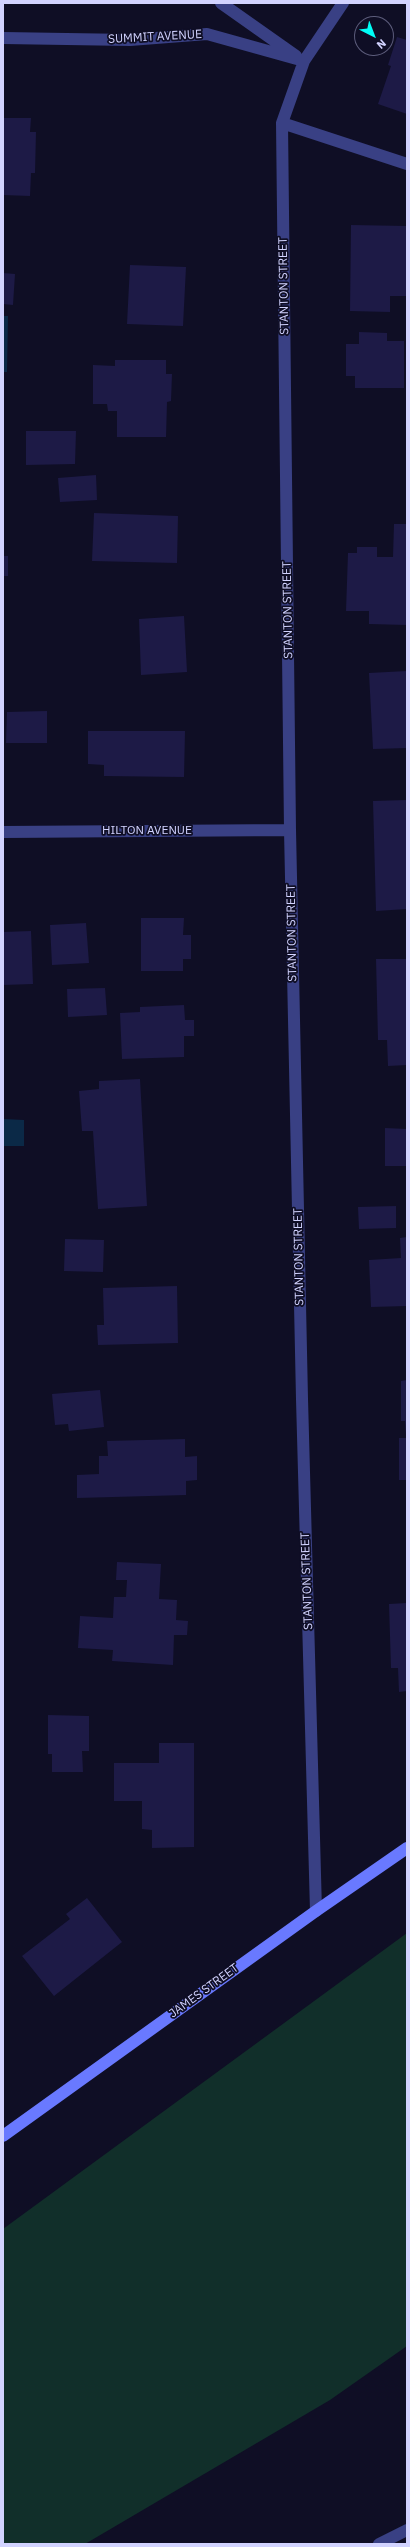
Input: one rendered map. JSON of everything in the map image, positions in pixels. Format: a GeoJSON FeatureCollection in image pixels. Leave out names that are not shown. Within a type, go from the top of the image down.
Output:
{"type":"FeatureCollection","features":[{"type":"Feature","properties":{"kind":"main road","name":"JAMES STREET"},"geometry":{"type":"LineString","coordinates":[[3,2136],[316,1911],[407,1848]]}},
{"type":"Feature","properties":{"kind":"street"},"geometry":{"type":"LineString","coordinates":[[221,3],[304,61]]}},
{"type":"Feature","properties":{"kind":"street","name":"STANTON STREET"},"geometry":{"type":"LineString","coordinates":[[316,1911],[302,1399],[290,830],[282,123],[304,61],[343,3]]}},
{"type":"Feature","properties":{"kind":"street","name":"SUMMIT AVENUE"},"geometry":{"type":"LineString","coordinates":[[3,38],[130,40],[207,34],[304,61]]}},
{"type":"Feature","properties":{"kind":"street"},"geometry":{"type":"LineString","coordinates":[[282,123],[407,164]]}},
{"type":"Feature","properties":{"kind":"street","name":"HILTON AVENUE"},"geometry":{"type":"LineString","coordinates":[[3,832],[290,830]]}},
{"type":"Feature","properties":{"kind":"street"},"geometry":{"type":"LineString","coordinates":[[379,2544],[407,2530]]}},
{"type":"Feature","properties":{"kind":"green space"},"geometry":{"type":"Polygon","coordinates":[[[407,1933],[407,2346],[330,2400],[85,2544],[3,2544],[3,2229],[407,1933]]]}},
{"type":"Feature","properties":{"kind":"water"},"geometry":{"type":"Polygon","coordinates":[[[3,316],[8,316],[7,372],[3,372],[3,316]]]}},
{"type":"Feature","properties":{"kind":"water"},"geometry":{"type":"Polygon","coordinates":[[[3,1119],[24,1120],[24,1146],[3,1146],[3,1119]]]}},
{"type":"Feature","properties":{"kind":"building"},"geometry":{"type":"Polygon","coordinates":[[[397,37],[407,40],[407,114],[378,104],[391,66],[388,65],[391,56],[394,56],[394,46],[397,37]]]}},
{"type":"Feature","properties":{"kind":"building"},"geometry":{"type":"Polygon","coordinates":[[[3,118],[31,118],[30,132],[36,132],[35,173],[31,173],[30,196],[3,195],[3,118]]]}},
{"type":"Feature","properties":{"kind":"building"},"geometry":{"type":"Polygon","coordinates":[[[351,225],[407,226],[407,296],[390,296],[390,312],[350,311],[351,225]]]}},
{"type":"Feature","properties":{"kind":"building"},"geometry":{"type":"Polygon","coordinates":[[[130,265],[186,267],[183,326],[127,324],[130,265]]]}},
{"type":"Feature","properties":{"kind":"building"},"geometry":{"type":"Polygon","coordinates":[[[3,273],[15,274],[13,305],[3,304],[3,273]]]}},
{"type":"Feature","properties":{"kind":"building"},"geometry":{"type":"Polygon","coordinates":[[[359,332],[387,333],[387,341],[404,341],[404,388],[355,388],[355,376],[346,376],[346,344],[359,344],[359,332]]]}},
{"type":"Feature","properties":{"kind":"building"},"geometry":{"type":"Polygon","coordinates":[[[115,360],[166,360],[166,374],[172,374],[171,401],[167,402],[166,437],[117,437],[117,411],[108,411],[107,404],[93,404],[93,365],[115,366],[115,360]]]}},
{"type":"Feature","properties":{"kind":"building"},"geometry":{"type":"Polygon","coordinates":[[[26,431],[76,431],[75,464],[26,465],[26,431]]]}},
{"type":"Feature","properties":{"kind":"building"},"geometry":{"type":"Polygon","coordinates":[[[96,475],[97,500],[60,502],[58,478],[96,475]]]}},
{"type":"Feature","properties":{"kind":"building"},"geometry":{"type":"Polygon","coordinates":[[[94,513],[178,516],[177,563],[92,561],[94,513]]]}},
{"type":"Feature","properties":{"kind":"building"},"geometry":{"type":"Polygon","coordinates":[[[394,524],[407,524],[407,625],[369,624],[369,611],[346,611],[348,553],[357,553],[357,547],[377,547],[377,557],[393,557],[394,524]]]}},
{"type":"Feature","properties":{"kind":"building"},"geometry":{"type":"Polygon","coordinates":[[[3,556],[8,556],[8,576],[3,576],[3,556]]]}},
{"type":"Feature","properties":{"kind":"building"},"geometry":{"type":"Polygon","coordinates":[[[184,616],[187,672],[141,675],[139,619],[184,616]]]}},
{"type":"Feature","properties":{"kind":"building"},"geometry":{"type":"Polygon","coordinates":[[[407,671],[407,748],[373,749],[369,673],[407,671]]]}},
{"type":"Feature","properties":{"kind":"building"},"geometry":{"type":"Polygon","coordinates":[[[47,711],[47,743],[6,743],[7,712],[47,711]]]}},
{"type":"Feature","properties":{"kind":"building"},"geometry":{"type":"Polygon","coordinates":[[[88,731],[185,731],[184,777],[104,776],[104,765],[88,764],[88,731]]]}},
{"type":"Feature","properties":{"kind":"building"},"geometry":{"type":"Polygon","coordinates":[[[407,800],[407,909],[376,911],[373,801],[407,800]]]}},
{"type":"Feature","properties":{"kind":"building"},"geometry":{"type":"Polygon","coordinates":[[[141,918],[184,918],[183,935],[191,935],[191,959],[183,959],[183,971],[141,971],[141,918]]]}},
{"type":"Feature","properties":{"kind":"building"},"geometry":{"type":"Polygon","coordinates":[[[86,923],[89,963],[52,965],[50,925],[86,923]]]}},
{"type":"Feature","properties":{"kind":"building"},"geometry":{"type":"Polygon","coordinates":[[[31,931],[33,984],[3,985],[3,932],[31,931]]]}},
{"type":"Feature","properties":{"kind":"building"},"geometry":{"type":"Polygon","coordinates":[[[376,959],[407,959],[407,1065],[388,1066],[387,1040],[378,1040],[376,959]]]}},
{"type":"Feature","properties":{"kind":"building"},"geometry":{"type":"Polygon","coordinates":[[[105,988],[107,1015],[68,1017],[67,989],[105,988]]]}},
{"type":"Feature","properties":{"kind":"building"},"geometry":{"type":"Polygon","coordinates":[[[184,1005],[185,1020],[194,1020],[194,1036],[184,1036],[184,1057],[122,1059],[120,1013],[140,1012],[140,1007],[184,1005]]]}},
{"type":"Feature","properties":{"kind":"building"},"geometry":{"type":"Polygon","coordinates":[[[140,1079],[147,1206],[98,1209],[93,1131],[82,1131],[79,1091],[99,1089],[99,1081],[140,1079]]]}},
{"type":"Feature","properties":{"kind":"building"},"geometry":{"type":"Polygon","coordinates":[[[385,1128],[407,1129],[407,1166],[385,1166],[385,1128]]]}},
{"type":"Feature","properties":{"kind":"building"},"geometry":{"type":"Polygon","coordinates":[[[396,1206],[396,1228],[359,1229],[358,1207],[396,1206]]]}},
{"type":"Feature","properties":{"kind":"building"},"geometry":{"type":"Polygon","coordinates":[[[407,1237],[407,1306],[371,1307],[369,1260],[401,1258],[400,1238],[407,1237]]]}},
{"type":"Feature","properties":{"kind":"building"},"geometry":{"type":"Polygon","coordinates":[[[65,1239],[104,1240],[103,1272],[64,1271],[65,1239]]]}},
{"type":"Feature","properties":{"kind":"building"},"geometry":{"type":"Polygon","coordinates":[[[177,1286],[178,1343],[98,1345],[97,1325],[104,1325],[103,1288],[177,1286]]]}},
{"type":"Feature","properties":{"kind":"building"},"geometry":{"type":"Polygon","coordinates":[[[407,1380],[406,1435],[405,1421],[401,1421],[401,1381],[407,1380]]]}},
{"type":"Feature","properties":{"kind":"building"},"geometry":{"type":"Polygon","coordinates":[[[100,1390],[104,1427],[69,1431],[68,1424],[55,1425],[52,1394],[100,1390]]]}},
{"type":"Feature","properties":{"kind":"building"},"geometry":{"type":"Polygon","coordinates":[[[399,1438],[407,1438],[407,1480],[399,1480],[399,1438]]]}},
{"type":"Feature","properties":{"kind":"building"},"geometry":{"type":"Polygon","coordinates":[[[185,1439],[185,1457],[197,1456],[197,1480],[186,1481],[186,1495],[77,1498],[77,1475],[99,1474],[99,1456],[108,1456],[107,1441],[185,1439]]]}},
{"type":"Feature","properties":{"kind":"building"},"geometry":{"type":"Polygon","coordinates":[[[117,1562],[161,1564],[159,1599],[177,1600],[176,1620],[188,1621],[187,1635],[174,1635],[173,1665],[112,1661],[113,1650],[78,1648],[80,1616],[113,1618],[114,1597],[126,1597],[127,1580],[116,1580],[117,1562]]]}},
{"type":"Feature","properties":{"kind":"building"},"geometry":{"type":"Polygon","coordinates":[[[407,1603],[407,1691],[399,1692],[398,1668],[391,1668],[389,1604],[407,1603]]]}},
{"type":"Feature","properties":{"kind":"building"},"geometry":{"type":"Polygon","coordinates":[[[48,1715],[89,1716],[89,1751],[82,1751],[83,1772],[52,1772],[52,1754],[48,1754],[48,1715]]]}},
{"type":"Feature","properties":{"kind":"building"},"geometry":{"type":"Polygon","coordinates":[[[159,1743],[194,1743],[194,1847],[152,1848],[152,1830],[142,1829],[142,1801],[114,1801],[114,1763],[159,1763],[159,1743]]]}},
{"type":"Feature","properties":{"kind":"building"},"geometry":{"type":"Polygon","coordinates":[[[87,1898],[122,1942],[54,1996],[22,1956],[70,1919],[66,1914],[87,1898]]]}}]}
